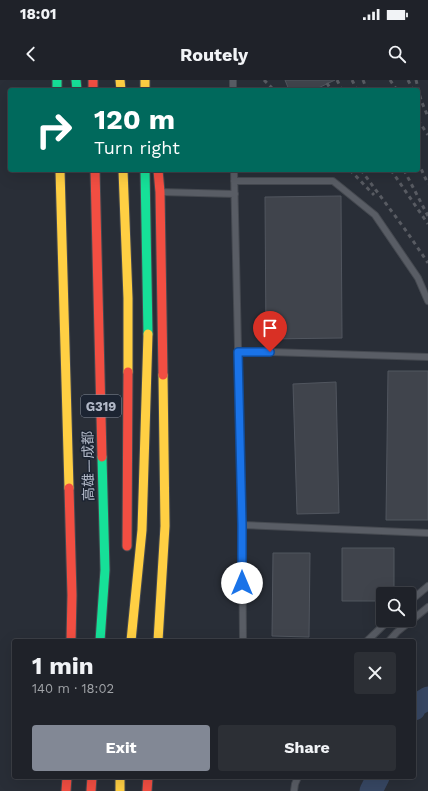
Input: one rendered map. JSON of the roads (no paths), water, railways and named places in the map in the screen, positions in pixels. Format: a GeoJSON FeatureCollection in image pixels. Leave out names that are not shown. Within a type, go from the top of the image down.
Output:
{"type":"FeatureCollection","features":[{"type":"Feature","properties":{"kind":"main road"},"geometry":{"type":"LineString","coordinates":[[60,172],[72,595],[71,639]]}},
{"type":"Feature","properties":{"kind":"main road","name":"高雄—成都"},"geometry":{"type":"LineString","coordinates":[[95,172],[105,570],[100,639]]}},
{"type":"Feature","properties":{"kind":"main road","name":"G319"},"geometry":{"type":"LineString","coordinates":[[123,172],[128,298],[127,553]]}},
{"type":"Feature","properties":{"kind":"main road"},"geometry":{"type":"LineString","coordinates":[[131,639],[142,530],[148,337],[144,172]]}},
{"type":"Feature","properties":{"kind":"main road"},"geometry":{"type":"LineString","coordinates":[[158,172],[160,192],[165,526],[158,639]]}},
{"type":"Feature","properties":{"kind":"main road"},"geometry":{"type":"LineString","coordinates":[[86,178],[98,284]]}},
{"type":"Feature","properties":{"kind":"main road"},"geometry":{"type":"LineString","coordinates":[[127,593],[127,639]]}},
{"type":"Feature","properties":{"kind":"main road"},"geometry":{"type":"LineString","coordinates":[[66,791],[67,779]]}},
{"type":"Feature","properties":{"kind":"main road"},"geometry":{"type":"LineString","coordinates":[[91,791],[92,779]]}},
{"type":"Feature","properties":{"kind":"main road"},"geometry":{"type":"LineString","coordinates":[[120,779],[120,791]]}},
{"type":"Feature","properties":{"kind":"main road"},"geometry":{"type":"LineString","coordinates":[[147,791],[148,779]]}},
{"type":"Feature","properties":{"kind":"lane"},"geometry":{"type":"LineString","coordinates":[[234,172],[242,525],[243,639]]}},
{"type":"Feature","properties":{"kind":"lane"},"geometry":{"type":"LineString","coordinates":[[234,182],[333,181],[375,215],[418,278],[428,300]]}},
{"type":"Feature","properties":{"kind":"lane"},"geometry":{"type":"LineString","coordinates":[[160,192],[235,194]]}},
{"type":"Feature","properties":{"kind":"lane"},"geometry":{"type":"LineString","coordinates":[[238,352],[428,357]]}},
{"type":"Feature","properties":{"kind":"lane"},"geometry":{"type":"LineString","coordinates":[[242,525],[428,533]]}},
{"type":"Feature","properties":{"kind":"lane"},"geometry":{"type":"LineString","coordinates":[[416,596],[428,586]]}},
{"type":"Feature","properties":{"kind":"lane"},"geometry":{"type":"LineString","coordinates":[[391,639],[397,632],[428,607]]}},
{"type":"Feature","properties":{"kind":"lane"},"geometry":{"type":"LineString","coordinates":[[369,639],[382,627]]}},
{"type":"Feature","properties":{"kind":"lane"},"geometry":{"type":"LineString","coordinates":[[294,791],[297,779]]}},
{"type":"Feature","properties":{"kind":"waterway"},"geometry":{"type":"LineString","coordinates":[[416,705],[428,698]]}},
{"type":"Feature","properties":{"kind":"waterway"},"geometry":{"type":"LineString","coordinates":[[371,791],[377,779]]}},
{"type":"Feature","properties":{"kind":"railway"},"geometry":{"type":"LineString","coordinates":[[264,80],[272,88]]}},
{"type":"Feature","properties":{"kind":"railway"},"geometry":{"type":"LineString","coordinates":[[337,80],[341,88]]}},
{"type":"Feature","properties":{"kind":"railway"},"geometry":{"type":"LineString","coordinates":[[352,80],[356,88]]}},
{"type":"Feature","properties":{"kind":"railway"},"geometry":{"type":"LineString","coordinates":[[363,80],[366,88]]}},
{"type":"Feature","properties":{"kind":"railway"},"geometry":{"type":"LineString","coordinates":[[390,80],[396,88]]}},
{"type":"Feature","properties":{"kind":"railway"},"geometry":{"type":"LineString","coordinates":[[408,80],[412,88]]}},
{"type":"Feature","properties":{"kind":"railway"},"geometry":{"type":"LineString","coordinates":[[416,80],[418,88]]}},
{"type":"Feature","properties":{"kind":"railway"},"geometry":{"type":"LineString","coordinates":[[327,83],[330,88]]}},
{"type":"Feature","properties":{"kind":"railway"},"geometry":{"type":"LineString","coordinates":[[420,96],[428,117]]}},
{"type":"Feature","properties":{"kind":"railway"},"geometry":{"type":"LineString","coordinates":[[420,123],[428,135]]}},
{"type":"Feature","properties":{"kind":"railway"},"geometry":{"type":"LineString","coordinates":[[420,166],[428,184]]}},
{"type":"Feature","properties":{"kind":"railway"},"geometry":{"type":"LineString","coordinates":[[352,172],[374,195]]}},
{"type":"Feature","properties":{"kind":"railway"},"geometry":{"type":"LineString","coordinates":[[362,172],[428,263]]}},
{"type":"Feature","properties":{"kind":"railway"},"geometry":{"type":"LineString","coordinates":[[392,172],[428,224]]}},
{"type":"Feature","properties":{"kind":"railway"},"geometry":{"type":"LineString","coordinates":[[405,172],[428,216]]}}]}
